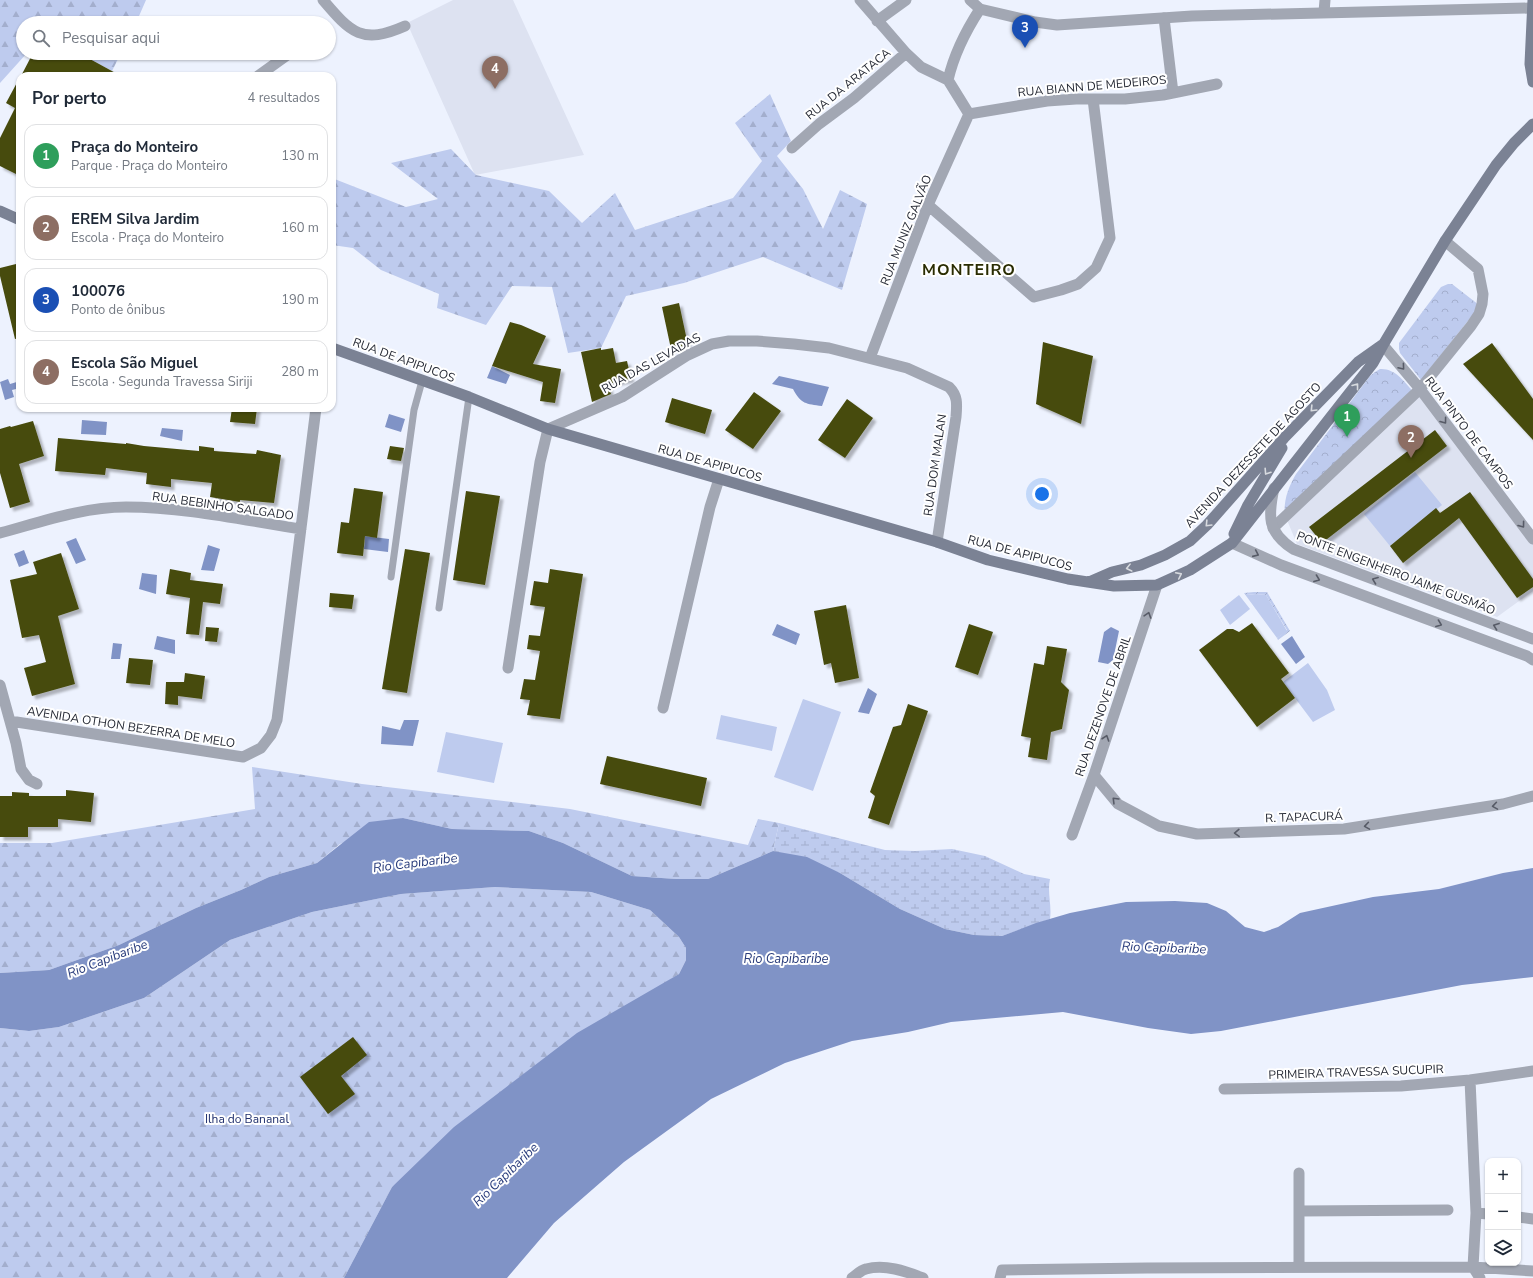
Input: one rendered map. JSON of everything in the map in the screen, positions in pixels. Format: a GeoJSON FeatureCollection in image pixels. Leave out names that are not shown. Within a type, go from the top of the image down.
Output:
{"type":"FeatureCollection","features":[{"type":"Feature","properties":{"kind":"main road"},"geometry":{"type":"LineString","coordinates":[[1532,4],[1530,64],[1533,82]]}},
{"type":"Feature","properties":{"kind":"main road","name":"AVENIDA DEZESSETE DE AGOSTO"},"geometry":{"type":"LineString","coordinates":[[1086,583],[1114,586],[1156,585],[1190,570],[1232,543],[1373,363],[1445,242],[1496,165],[1514,143],[1533,124]]}},
{"type":"Feature","properties":{"kind":"main road"},"geometry":{"type":"LineString","coordinates":[[0,211],[16,218]]}},
{"type":"Feature","properties":{"kind":"main road","name":"AVENIDA DEZESSETE DE AGOSTO"},"geometry":{"type":"LineString","coordinates":[[1086,583],[1112,572],[1141,565],[1165,555],[1190,541],[1207,525],[1284,438],[1358,362],[1383,345]]}},
{"type":"Feature","properties":{"kind":"main road","name":"RUA DE APIPUCOS"},"geometry":{"type":"LineString","coordinates":[[336,349],[469,397],[548,429],[937,542],[988,560],[1086,583]]}},
{"type":"Feature","properties":{"kind":"main road"},"geometry":{"type":"LineString","coordinates":[[1232,543],[1238,524],[1262,479],[1281,451],[1284,438]]}},
{"type":"Feature","properties":{"kind":"street"},"geometry":{"type":"LineString","coordinates":[[324,0],[331,16]]}},
{"type":"Feature","properties":{"kind":"street","name":"RUA DA ARATACA"},"geometry":{"type":"LineString","coordinates":[[792,148],[819,124],[854,98],[906,53],[860,0]]}},
{"type":"Feature","properties":{"kind":"street"},"geometry":{"type":"LineString","coordinates":[[877,21],[906,0]]}},
{"type":"Feature","properties":{"kind":"street"},"geometry":{"type":"LineString","coordinates":[[970,0],[1034,22],[1057,25],[1164,18],[1532,4]]}},
{"type":"Feature","properties":{"kind":"street"},"geometry":{"type":"LineString","coordinates":[[1324,12],[1325,0]]}},
{"type":"Feature","properties":{"kind":"street"},"geometry":{"type":"LineString","coordinates":[[948,80],[953,58],[967,28],[983,5]]}},
{"type":"Feature","properties":{"kind":"street"},"geometry":{"type":"LineString","coordinates":[[1164,18],[1173,93]]}},
{"type":"Feature","properties":{"kind":"street"},"geometry":{"type":"LineString","coordinates":[[336,21],[360,34],[371,36],[392,32],[405,26]]}},
{"type":"Feature","properties":{"kind":"street"},"geometry":{"type":"LineString","coordinates":[[906,53],[921,67],[948,80],[968,114]]}},
{"type":"Feature","properties":{"kind":"street"},"geometry":{"type":"LineString","coordinates":[[264,72],[280,60]]}},
{"type":"Feature","properties":{"kind":"street","name":"RUA BIANN DE MEDEIROS"},"geometry":{"type":"LineString","coordinates":[[968,114],[1046,101],[1076,98],[1125,99],[1173,93],[1217,84]]}},
{"type":"Feature","properties":{"kind":"street"},"geometry":{"type":"LineString","coordinates":[[928,205],[1034,298],[1078,284],[1096,268],[1110,238],[1093,99]]}},
{"type":"Feature","properties":{"kind":"street","name":"RUA MUNIZ GALVÃO"},"geometry":{"type":"LineString","coordinates":[[870,358],[928,205],[968,114]]}},
{"type":"Feature","properties":{"kind":"street"},"geometry":{"type":"LineString","coordinates":[[1274,488],[1270,509],[1273,528],[1420,389],[1471,326],[1479,314],[1482,304],[1483,294],[1478,269],[1445,242]]}},
{"type":"Feature","properties":{"kind":"street","name":"RUA DAS LEVADAS"},"geometry":{"type":"LineString","coordinates":[[548,429],[622,397],[686,356],[712,344],[729,341],[757,341],[829,348],[906,368],[940,382],[954,392]]}},
{"type":"Feature","properties":{"kind":"street","name":"RUA PINTO DE CAMPOS"},"geometry":{"type":"LineString","coordinates":[[1383,345],[1420,389],[1533,539]]}},
{"type":"Feature","properties":{"kind":"street","name":"RUA DOM MALAN"},"geometry":{"type":"LineString","coordinates":[[937,542],[956,417],[957,399],[954,392]]}},
{"type":"Feature","properties":{"kind":"street","name":"AVENIDA OTHON BEZERRA DE MELO"},"geometry":{"type":"LineString","coordinates":[[10,721],[243,757],[261,748],[271,735],[277,720],[316,412]]}},
{"type":"Feature","properties":{"kind":"street"},"geometry":{"type":"LineString","coordinates":[[508,668],[540,462],[548,429]]}},
{"type":"Feature","properties":{"kind":"street"},"geometry":{"type":"LineString","coordinates":[[663,708],[710,507],[718,479]]}},
{"type":"Feature","properties":{"kind":"street","name":"RUA BEBINHO SALGADO"},"geometry":{"type":"LineString","coordinates":[[0,533],[81,512],[125,507],[179,510],[301,529]]}},
{"type":"Feature","properties":{"kind":"street","name":"PONTE ENGENHEIRO JAIME GUSMÃO"},"geometry":{"type":"LineString","coordinates":[[1273,528],[1281,540],[1293,549],[1533,639]]}},
{"type":"Feature","properties":{"kind":"street"},"geometry":{"type":"LineString","coordinates":[[1232,543],[1281,565],[1527,656],[1533,660]]}},
{"type":"Feature","properties":{"kind":"street","name":"RUA DEZENOVE DE ABRIL"},"geometry":{"type":"LineString","coordinates":[[1072,835],[1094,775],[1156,585]]}},
{"type":"Feature","properties":{"kind":"street"},"geometry":{"type":"LineString","coordinates":[[0,685],[21,769],[29,780],[37,784]]}},
{"type":"Feature","properties":{"kind":"street","name":"R. TAPACURÁ"},"geometry":{"type":"LineString","coordinates":[[1094,775],[1118,804],[1159,826],[1197,834],[1344,829],[1504,804],[1533,796]]}},
{"type":"Feature","properties":{"kind":"street","name":"PRIMEIRA TRAVESSA SUCUPIR"},"geometry":{"type":"LineString","coordinates":[[1224,1089],[1401,1086],[1470,1080],[1533,1071]]}},
{"type":"Feature","properties":{"kind":"street"},"geometry":{"type":"LineString","coordinates":[[1470,1080],[1476,1213],[1473,1267],[1480,1278]]}},
{"type":"Feature","properties":{"kind":"street"},"geometry":{"type":"LineString","coordinates":[[1299,1173],[1299,1267]]}},
{"type":"Feature","properties":{"kind":"street"},"geometry":{"type":"LineString","coordinates":[[1299,1211],[1448,1210]]}},
{"type":"Feature","properties":{"kind":"street"},"geometry":{"type":"LineString","coordinates":[[1476,1213],[1485,1214]]}},
{"type":"Feature","properties":{"kind":"street"},"geometry":{"type":"LineString","coordinates":[[1521,1217],[1533,1219]]}},
{"type":"Feature","properties":{"kind":"street"},"geometry":{"type":"LineString","coordinates":[[1001,1274],[1147,1268],[1299,1267],[1473,1267],[1533,1271]]}},
{"type":"Feature","properties":{"kind":"street"},"geometry":{"type":"LineString","coordinates":[[852,1278],[864,1269],[889,1268],[923,1278]]}},
{"type":"Feature","properties":{"kind":"street"},"geometry":{"type":"LineString","coordinates":[[1147,1268],[1157,1278]]}},
{"type":"Feature","properties":{"kind":"lane"},"geometry":{"type":"LineString","coordinates":[[390,577],[414,410],[422,381]]}},
{"type":"Feature","properties":{"kind":"lane"},"geometry":{"type":"LineString","coordinates":[[439,608],[469,397]]}},
{"type":"Feature","properties":{"kind":"shaded area"},"geometry":{"type":"Polygon","coordinates":[[[453,0],[513,0],[584,155],[475,175],[407,23],[453,0]]]}},
{"type":"Feature","properties":{"kind":"shaded area"},"geometry":{"type":"Polygon","coordinates":[[[1419,395],[1533,541],[1533,591],[1497,617],[1297,544],[1287,520],[1419,395]]]}},
{"type":"Feature","properties":{"kind":"green space"},"geometry":{"type":"Polygon","coordinates":[[[0,0],[146,0],[139,16],[16,16],[16,60],[21,60],[0,83],[0,0]]]}},
{"type":"Feature","properties":{"kind":"green space"},"geometry":{"type":"Polygon","coordinates":[[[92,60],[118,60],[112,71],[92,60]]]}},
{"type":"Feature","properties":{"kind":"green space"},"geometry":{"type":"Polygon","coordinates":[[[770,94],[791,141],[777,156],[803,189],[823,229],[840,190],[867,204],[842,290],[763,257],[684,283],[626,296],[601,348],[568,353],[552,287],[512,286],[486,325],[437,308],[439,294],[381,270],[353,248],[336,246],[336,180],[406,207],[438,199],[391,163],[451,149],[476,175],[549,191],[582,223],[615,193],[635,230],[733,198],[762,161],[735,123],[770,94]]]}},
{"type":"Feature","properties":{"kind":"green space"},"geometry":{"type":"Polygon","coordinates":[[[1452,284],[1479,305],[1421,380],[1400,353],[1399,343],[1441,287],[1452,284]]]}},
{"type":"Feature","properties":{"kind":"green space"},"geometry":{"type":"Polygon","coordinates":[[[1380,369],[1390,370],[1405,382],[1411,389],[1410,400],[1285,518],[1287,495],[1296,474],[1370,376],[1380,369]]]}},
{"type":"Feature","properties":{"kind":"green space"},"geometry":{"type":"Polygon","coordinates":[[[1415,472],[1442,505],[1390,546],[1364,514],[1415,472]]]}},
{"type":"Feature","properties":{"kind":"green space"},"geometry":{"type":"Polygon","coordinates":[[[1267,592],[1290,631],[1278,640],[1277,638],[1287,630],[1266,595],[1246,595],[1244,593],[1267,592]]]}},
{"type":"Feature","properties":{"kind":"green space"},"geometry":{"type":"Polygon","coordinates":[[[1244,593],[1246,595],[1266,595],[1287,631],[1277,638],[1244,593]]]}},
{"type":"Feature","properties":{"kind":"green space"},"geometry":{"type":"Polygon","coordinates":[[[1239,595],[1250,609],[1230,625],[1220,610],[1239,595]]]}},
{"type":"Feature","properties":{"kind":"green space"},"geometry":{"type":"Polygon","coordinates":[[[1308,663],[1327,690],[1335,710],[1313,722],[1283,682],[1308,663]]]}},
{"type":"Feature","properties":{"kind":"green space"},"geometry":{"type":"Polygon","coordinates":[[[803,699],[841,712],[813,791],[774,777],[803,699]]]}},
{"type":"Feature","properties":{"kind":"green space"},"geometry":{"type":"Polygon","coordinates":[[[721,715],[777,727],[772,751],[716,739],[721,715]]]}},
{"type":"Feature","properties":{"kind":"green space"},"geometry":{"type":"Polygon","coordinates":[[[446,732],[503,743],[494,783],[437,772],[446,732]]]}},
{"type":"Feature","properties":{"kind":"green space"},"geometry":{"type":"Polygon","coordinates":[[[252,767],[362,784],[570,809],[748,845],[758,819],[779,823],[773,851],[708,879],[676,879],[632,876],[563,843],[529,831],[452,829],[403,818],[340,844],[317,863],[269,877],[196,908],[119,945],[49,970],[0,973],[0,843],[52,843],[255,809],[252,767]]]}},
{"type":"Feature","properties":{"kind":"green space"},"geometry":{"type":"Polygon","coordinates":[[[779,823],[885,850],[915,851],[952,849],[985,856],[1024,874],[1050,879],[1050,919],[1002,936],[974,935],[945,929],[900,909],[840,873],[773,851],[779,823]]]}},
{"type":"Feature","properties":{"kind":"green space","name":"Ilha do Bananal"},"geometry":{"type":"Polygon","coordinates":[[[495,887],[591,892],[650,910],[679,937],[686,948],[686,960],[679,974],[654,990],[392,1187],[344,1278],[0,1278],[0,1028],[29,1031],[59,1027],[144,998],[230,940],[312,912],[401,894],[495,887]]]}},
{"type":"Feature","properties":{"kind":"water"},"geometry":{"type":"Polygon","coordinates":[[[492,366],[510,375],[506,384],[487,378],[492,366]]]}},
{"type":"Feature","properties":{"kind":"water"},"geometry":{"type":"Polygon","coordinates":[[[779,376],[829,387],[822,406],[804,402],[799,398],[793,389],[772,384],[779,376]]]}},
{"type":"Feature","properties":{"kind":"water"},"geometry":{"type":"Polygon","coordinates":[[[8,379],[10,384],[16,382],[16,389],[12,390],[14,397],[5,400],[0,382],[8,379]]]}},
{"type":"Feature","properties":{"kind":"water"},"geometry":{"type":"Polygon","coordinates":[[[389,414],[405,419],[401,432],[385,427],[389,414]]]}},
{"type":"Feature","properties":{"kind":"water"},"geometry":{"type":"Polygon","coordinates":[[[82,420],[107,422],[106,435],[81,434],[82,420]]]}},
{"type":"Feature","properties":{"kind":"water"},"geometry":{"type":"Polygon","coordinates":[[[162,428],[183,430],[182,441],[160,436],[162,428]]]}},
{"type":"Feature","properties":{"kind":"water"},"geometry":{"type":"Polygon","coordinates":[[[365,536],[389,539],[388,552],[364,549],[365,536]]]}},
{"type":"Feature","properties":{"kind":"water"},"geometry":{"type":"Polygon","coordinates":[[[76,538],[86,560],[76,564],[66,542],[76,538]]]}},
{"type":"Feature","properties":{"kind":"water"},"geometry":{"type":"Polygon","coordinates":[[[208,545],[220,549],[214,571],[201,570],[208,545]]]}},
{"type":"Feature","properties":{"kind":"water"},"geometry":{"type":"Polygon","coordinates":[[[24,550],[29,563],[19,567],[14,554],[24,550]]]}},
{"type":"Feature","properties":{"kind":"water"},"geometry":{"type":"Polygon","coordinates":[[[142,573],[157,575],[156,594],[139,589],[142,573]]]}},
{"type":"Feature","properties":{"kind":"water"},"geometry":{"type":"Polygon","coordinates":[[[777,624],[800,634],[796,645],[772,635],[777,624]]]}},
{"type":"Feature","properties":{"kind":"water"},"geometry":{"type":"Polygon","coordinates":[[[1111,627],[1119,631],[1113,660],[1108,664],[1098,662],[1104,632],[1111,627]]]}},
{"type":"Feature","properties":{"kind":"water"},"geometry":{"type":"Polygon","coordinates":[[[157,636],[175,640],[175,654],[154,649],[157,636]]]}},
{"type":"Feature","properties":{"kind":"water"},"geometry":{"type":"Polygon","coordinates":[[[1292,636],[1305,657],[1296,664],[1281,644],[1292,636]]]}},
{"type":"Feature","properties":{"kind":"water"},"geometry":{"type":"Polygon","coordinates":[[[113,643],[122,644],[120,659],[111,659],[113,643]]]}},
{"type":"Feature","properties":{"kind":"water"},"geometry":{"type":"Polygon","coordinates":[[[868,688],[877,694],[869,714],[858,712],[868,688]]]}},
{"type":"Feature","properties":{"kind":"water"},"geometry":{"type":"Polygon","coordinates":[[[404,720],[419,720],[413,746],[381,744],[382,726],[400,730],[404,720]]]}},
{"type":"Feature","properties":{"kind":"water","name":"Rio Capibaribe"},"geometry":{"type":"Polygon","coordinates":[[[403,818],[452,829],[529,831],[563,843],[632,876],[676,879],[708,879],[773,851],[807,857],[840,873],[900,909],[945,929],[974,935],[1002,936],[1036,923],[1070,913],[1126,902],[1175,901],[1207,903],[1226,911],[1245,927],[1264,932],[1278,927],[1300,913],[1373,897],[1439,889],[1503,873],[1533,868],[1533,977],[1462,985],[1221,1031],[1191,1034],[1148,1028],[1063,1012],[951,1022],[908,1032],[852,1041],[785,1063],[711,1099],[624,1162],[554,1223],[507,1278],[344,1278],[392,1187],[454,1127],[577,1033],[679,974],[686,960],[686,948],[679,937],[650,910],[591,892],[495,887],[401,894],[312,912],[230,940],[144,998],[59,1027],[29,1031],[0,1028],[0,973],[49,970],[119,945],[196,908],[269,877],[317,863],[369,822],[403,818]]]}},
{"type":"Feature","properties":{"kind":"building"},"geometry":{"type":"Polygon","coordinates":[[[29,60],[92,60],[114,72],[23,72],[29,60]]]}},
{"type":"Feature","properties":{"kind":"building"},"geometry":{"type":"Polygon","coordinates":[[[16,84],[16,174],[0,166],[0,138],[15,108],[6,103],[16,84]]]}},
{"type":"Feature","properties":{"kind":"building"},"geometry":{"type":"Polygon","coordinates":[[[16,264],[16,339],[0,276],[0,268],[16,264]]]}},
{"type":"Feature","properties":{"kind":"building"},"geometry":{"type":"Polygon","coordinates":[[[679,303],[688,345],[671,349],[662,307],[679,303]]]}},
{"type":"Feature","properties":{"kind":"building"},"geometry":{"type":"Polygon","coordinates":[[[510,322],[546,336],[533,364],[561,369],[555,403],[540,401],[543,382],[492,366],[510,322]]]}},
{"type":"Feature","properties":{"kind":"building"},"geometry":{"type":"Polygon","coordinates":[[[1043,342],[1093,356],[1081,424],[1036,404],[1043,342]]]}},
{"type":"Feature","properties":{"kind":"building"},"geometry":{"type":"Polygon","coordinates":[[[1492,343],[1533,399],[1533,440],[1463,364],[1492,343]]]}},
{"type":"Feature","properties":{"kind":"building"},"geometry":{"type":"Polygon","coordinates":[[[601,348],[601,350],[613,348],[616,363],[627,361],[631,379],[608,384],[611,394],[592,402],[581,352],[601,348]]]}},
{"type":"Feature","properties":{"kind":"building"},"geometry":{"type":"Polygon","coordinates":[[[754,392],[781,411],[753,449],[725,430],[754,392]]]}},
{"type":"Feature","properties":{"kind":"building"},"geometry":{"type":"Polygon","coordinates":[[[672,398],[712,410],[705,434],[665,422],[672,398]]]}},
{"type":"Feature","properties":{"kind":"building"},"geometry":{"type":"Polygon","coordinates":[[[847,399],[873,418],[845,458],[818,440],[847,399]]]}},
{"type":"Feature","properties":{"kind":"building"},"geometry":{"type":"Polygon","coordinates":[[[231,412],[256,412],[255,424],[230,422],[231,412]]]}},
{"type":"Feature","properties":{"kind":"building"},"geometry":{"type":"Polygon","coordinates":[[[33,421],[44,456],[19,464],[30,502],[10,508],[0,473],[0,429],[33,421]]]}},
{"type":"Feature","properties":{"kind":"building"},"geometry":{"type":"Polygon","coordinates":[[[1435,430],[1447,446],[1322,543],[1309,527],[1435,430]]]}},
{"type":"Feature","properties":{"kind":"building"},"geometry":{"type":"Polygon","coordinates":[[[58,438],[126,443],[199,451],[199,446],[214,448],[214,451],[256,454],[257,450],[281,455],[274,503],[240,500],[240,502],[210,497],[212,483],[171,479],[171,487],[146,484],[147,473],[106,468],[105,475],[55,471],[58,438]]]}},
{"type":"Feature","properties":{"kind":"building"},"geometry":{"type":"Polygon","coordinates":[[[390,446],[404,448],[401,461],[387,459],[390,446]]]}},
{"type":"Feature","properties":{"kind":"building"},"geometry":{"type":"Polygon","coordinates":[[[354,488],[383,492],[377,538],[365,536],[363,556],[337,553],[341,522],[349,523],[354,488]]]}},
{"type":"Feature","properties":{"kind":"building"},"geometry":{"type":"Polygon","coordinates":[[[466,491],[500,496],[485,585],[453,580],[466,491]]]}},
{"type":"Feature","properties":{"kind":"building"},"geometry":{"type":"Polygon","coordinates":[[[1470,492],[1533,579],[1533,587],[1517,598],[1459,518],[1403,563],[1390,546],[1436,508],[1440,513],[1470,492]]]}},
{"type":"Feature","properties":{"kind":"building"},"geometry":{"type":"Polygon","coordinates":[[[405,549],[430,553],[407,693],[382,689],[405,549]]]}},
{"type":"Feature","properties":{"kind":"building"},"geometry":{"type":"Polygon","coordinates":[[[61,553],[79,609],[58,616],[75,684],[32,696],[24,668],[46,662],[39,635],[22,638],[10,580],[37,574],[33,562],[61,553]]]}},
{"type":"Feature","properties":{"kind":"building"},"geometry":{"type":"Polygon","coordinates":[[[170,569],[191,573],[190,580],[223,584],[220,604],[203,602],[199,635],[186,634],[190,598],[166,594],[170,569]]]}},
{"type":"Feature","properties":{"kind":"building"},"geometry":{"type":"Polygon","coordinates":[[[550,569],[583,574],[560,719],[527,715],[530,700],[520,699],[524,679],[535,680],[540,651],[527,649],[529,635],[540,636],[545,607],[530,605],[534,581],[548,583],[550,569]]]}},
{"type":"Feature","properties":{"kind":"building"},"geometry":{"type":"Polygon","coordinates":[[[330,593],[354,595],[352,609],[329,607],[330,593]]]}},
{"type":"Feature","properties":{"kind":"building"},"geometry":{"type":"Polygon","coordinates":[[[846,605],[859,678],[835,683],[831,663],[824,665],[814,611],[846,605]]]}},
{"type":"Feature","properties":{"kind":"building"},"geometry":{"type":"Polygon","coordinates":[[[1252,623],[1289,673],[1281,679],[1295,698],[1257,727],[1199,650],[1227,629],[1233,629],[1239,632],[1252,623]]]}},
{"type":"Feature","properties":{"kind":"building"},"geometry":{"type":"Polygon","coordinates":[[[969,624],[993,632],[978,675],[955,667],[969,624]]]}},
{"type":"Feature","properties":{"kind":"building"},"geometry":{"type":"Polygon","coordinates":[[[206,627],[219,628],[217,642],[205,641],[206,627]]]}},
{"type":"Feature","properties":{"kind":"building"},"geometry":{"type":"Polygon","coordinates":[[[1047,646],[1067,649],[1061,682],[1069,690],[1062,729],[1051,732],[1047,760],[1028,757],[1031,738],[1021,736],[1034,663],[1044,665],[1047,646]]]}},
{"type":"Feature","properties":{"kind":"building"},"geometry":{"type":"Polygon","coordinates":[[[129,658],[153,660],[150,685],[126,683],[129,658]]]}},
{"type":"Feature","properties":{"kind":"building"},"geometry":{"type":"Polygon","coordinates":[[[185,673],[205,676],[202,699],[178,696],[178,705],[165,704],[166,682],[184,682],[185,673]]]}},
{"type":"Feature","properties":{"kind":"building"},"geometry":{"type":"Polygon","coordinates":[[[908,704],[928,711],[889,825],[868,818],[875,796],[870,792],[893,727],[901,725],[908,704]]]}},
{"type":"Feature","properties":{"kind":"building"},"geometry":{"type":"Polygon","coordinates":[[[607,756],[707,778],[701,806],[600,784],[607,756]]]}},
{"type":"Feature","properties":{"kind":"building"},"geometry":{"type":"Polygon","coordinates":[[[66,790],[94,793],[91,822],[58,819],[58,827],[28,827],[28,837],[0,837],[0,796],[12,796],[12,792],[29,793],[29,796],[66,796],[66,790]]]}},
{"type":"Feature","properties":{"kind":"building"},"geometry":{"type":"Polygon","coordinates":[[[353,1037],[367,1055],[341,1076],[355,1094],[328,1114],[300,1077],[353,1037]]]}},
{"type":"Feature","properties":{"kind":"place","name":"100076"},"geometry":{"type":"Point","coordinates":[1025,48]}},
{"type":"Feature","properties":{"kind":"place","name":"Escola São Miguel"},"geometry":{"type":"Point","coordinates":[495,89]}},
{"type":"Feature","properties":{"kind":"place","name":"Praça do Monteiro"},"geometry":{"type":"Point","coordinates":[1347,437]}},
{"type":"Feature","properties":{"kind":"place","name":"EREM Silva Jardim"},"geometry":{"type":"Point","coordinates":[1411,458]}},
{"type":"Feature","properties":{"kind":"district","name":"MONTEIRO"},"geometry":{"type":"Point","coordinates":[969,269]}}]}
